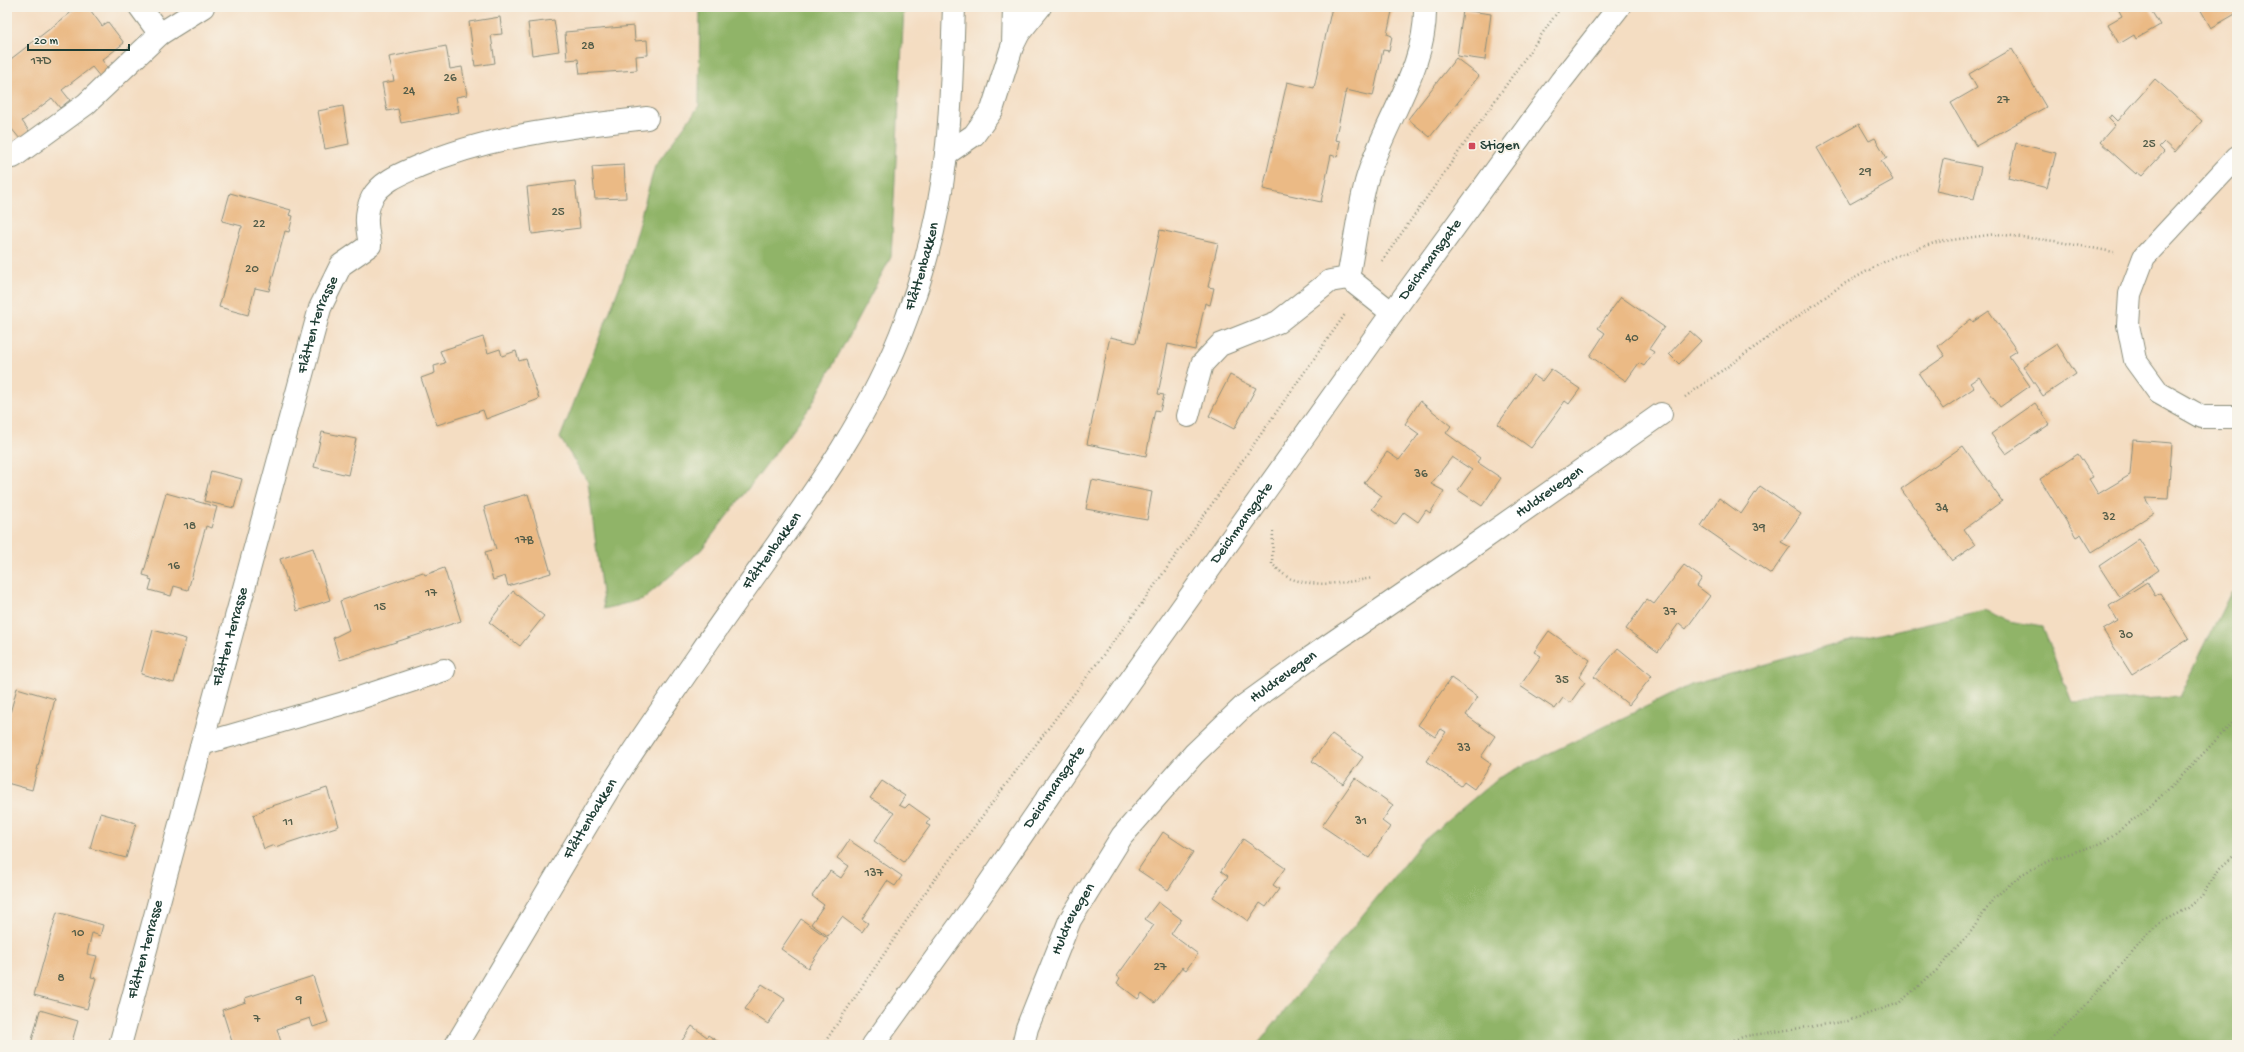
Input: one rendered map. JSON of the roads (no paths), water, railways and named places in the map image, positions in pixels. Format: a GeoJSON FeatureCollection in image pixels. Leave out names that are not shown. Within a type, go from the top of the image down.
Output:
{"type":"FeatureCollection","features":[{"type":"Feature","properties":{"kind":"street"},"geometry":{"type":"LineString","coordinates":[[140,7],[160,34]]}},
{"type":"Feature","properties":{"kind":"street"},"geometry":{"type":"LineString","coordinates":[[13,157],[86,104],[160,34],[203,7]]}},
{"type":"Feature","properties":{"kind":"street","name":"Flåttenbakken"},"geometry":{"type":"LineString","coordinates":[[456,1045],[611,785],[706,645],[793,523],[844,445],[876,388],[906,322],[925,262],[938,209],[946,154],[954,7]]}},
{"type":"Feature","properties":{"kind":"street"},"geometry":{"type":"LineString","coordinates":[[1012,47],[1014,7]]}},
{"type":"Feature","properties":{"kind":"street"},"geometry":{"type":"LineString","coordinates":[[946,154],[974,135],[992,110],[1012,47],[1020,33],[1040,7]]}},
{"type":"Feature","properties":{"kind":"street"},"geometry":{"type":"LineString","coordinates":[[1355,284],[1366,182],[1416,59],[1426,28],[1425,7]]}},
{"type":"Feature","properties":{"kind":"street","name":"Deichmansgate"},"geometry":{"type":"LineString","coordinates":[[873,1045],[979,898],[1257,501],[1392,313],[1561,80],[1619,7]]}},
{"type":"Feature","properties":{"kind":"street","name":"Flåtten terrasse"},"geometry":{"type":"LineString","coordinates":[[120,1045],[320,308],[342,265],[370,245],[365,219],[372,198],[383,185],[399,175],[442,156],[500,139],[564,128],[647,118]]}},
{"type":"Feature","properties":{"kind":"street"},"geometry":{"type":"LineString","coordinates":[[2237,157],[2144,257],[2130,294],[2128,324],[2135,360],[2159,394],[2202,416],[2237,417]]}},
{"type":"Feature","properties":{"kind":"street"},"geometry":{"type":"LineString","coordinates":[[1188,416],[1202,364],[1220,346],[1278,322],[1330,281],[1355,284],[1392,313]]}},
{"type":"Feature","properties":{"kind":"street","name":"Huldrevegen"},"geometry":{"type":"LineString","coordinates":[[1023,1045],[1027,1028],[1070,920],[1122,836],[1194,754],[1245,706],[1298,666],[1460,556],[1661,414]]}},
{"type":"Feature","properties":{"kind":"street"},"geometry":{"type":"LineString","coordinates":[[202,744],[344,703],[444,670]]}},
{"type":"Feature","properties":{"kind":"place","name":"Stigen"},"geometry":{"type":"Point","coordinates":[1472,146]}}]}
